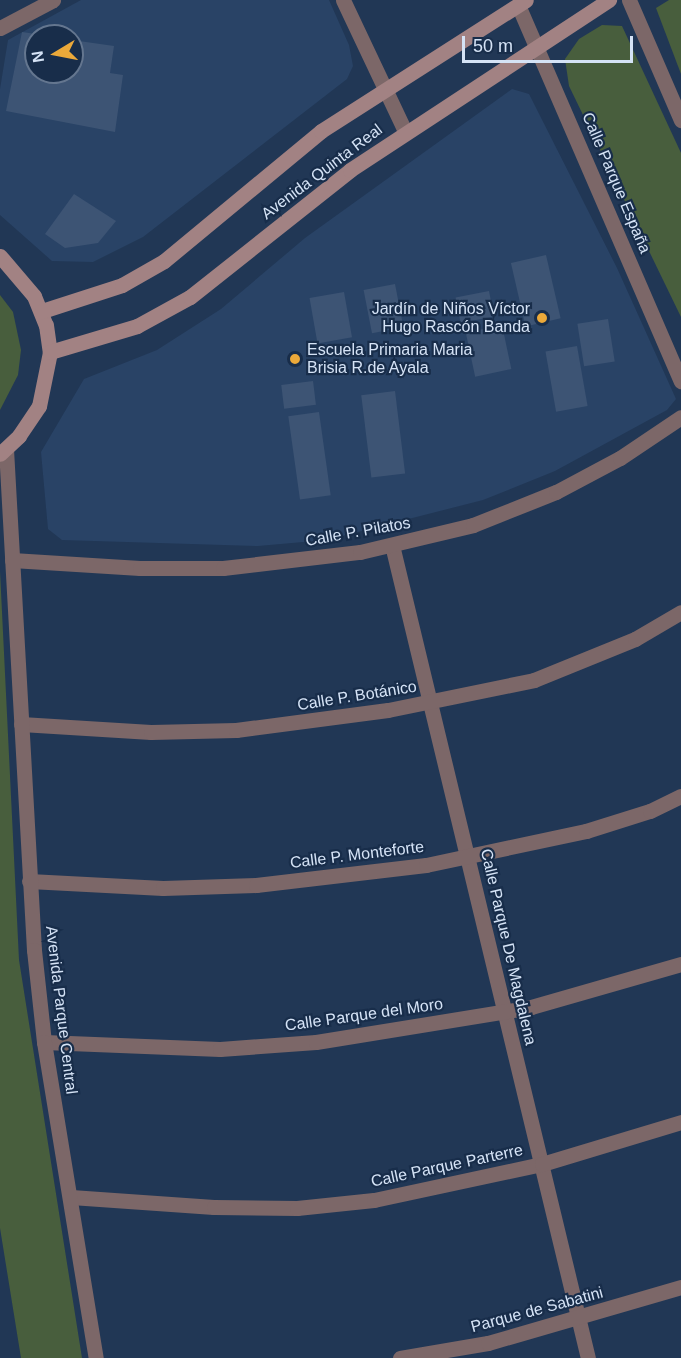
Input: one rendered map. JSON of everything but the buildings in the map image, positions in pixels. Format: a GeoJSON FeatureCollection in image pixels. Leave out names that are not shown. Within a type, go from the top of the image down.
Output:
{"type":"FeatureCollection","features":[{"type":"Feature","properties":{"kind":"main road","name":"Avenida Quinta Real"},"geometry":{"type":"LineString","coordinates":[[50,352],[137,326],[190,297],[350,170],[405,131],[609,0]]}},
{"type":"Feature","properties":{"kind":"main road","name":"Avenida Quinta Real"},"geometry":{"type":"LineString","coordinates":[[42,311],[122,285],[164,261],[321,131],[520,2]]}},
{"type":"Feature","properties":{"kind":"main road"},"geometry":{"type":"LineString","coordinates":[[0,256],[25,281],[42,311],[50,352],[39,405],[3,451]]}},
{"type":"Feature","properties":{"kind":"street"},"geometry":{"type":"LineString","coordinates":[[0,28],[53,0]]}},
{"type":"Feature","properties":{"kind":"street"},"geometry":{"type":"LineString","coordinates":[[343,0],[405,131]]}},
{"type":"Feature","properties":{"kind":"street"},"geometry":{"type":"LineString","coordinates":[[629,0],[681,120]]}},
{"type":"Feature","properties":{"kind":"street","name":"Calle Parque España"},"geometry":{"type":"LineString","coordinates":[[520,2],[537,47],[681,381]]}},
{"type":"Feature","properties":{"kind":"street","name":"Calle P. Pilatos"},"geometry":{"type":"LineString","coordinates":[[12,560],[140,568],[223,568],[290,563],[392,545],[473,525],[556,492],[620,458],[681,417]]}},
{"type":"Feature","properties":{"kind":"street","name":"Avenida Parque Central"},"geometry":{"type":"LineString","coordinates":[[3,451],[12,560],[29,881],[44,1042],[96,1358]]}},
{"type":"Feature","properties":{"kind":"street","name":"Calle Parque De Magdalena"},"geometry":{"type":"LineString","coordinates":[[392,545],[432,702],[588,1358]]}},
{"type":"Feature","properties":{"kind":"street","name":"Calle P. Botánico"},"geometry":{"type":"LineString","coordinates":[[21,724],[151,732],[236,730],[315,722],[432,702],[534,680],[635,639],[681,612]]}},
{"type":"Feature","properties":{"kind":"street","name":"Calle P. Monteforte"},"geometry":{"type":"LineString","coordinates":[[29,881],[163,888],[256,885],[426,865],[586,831],[650,811],[681,796]]}},
{"type":"Feature","properties":{"kind":"street","name":"Calle Parque del Moro"},"geometry":{"type":"LineString","coordinates":[[44,1042],[220,1049],[316,1042],[505,1012],[617,985],[681,964]]}},
{"type":"Feature","properties":{"kind":"street","name":"Calle Parque Parterre"},"geometry":{"type":"LineString","coordinates":[[71,1197],[214,1207],[297,1208],[374,1200],[449,1187],[542,1164],[681,1122]]}},
{"type":"Feature","properties":{"kind":"street","name":"Parque de Sabatini"},"geometry":{"type":"LineString","coordinates":[[400,1358],[488,1343],[579,1320],[681,1287]]}},
{"type":"Feature","properties":{"kind":"shaded area"},"geometry":{"type":"Polygon","coordinates":[[[81,0],[329,0],[349,45],[353,66],[347,79],[143,237],[93,262],[52,261],[0,215],[0,89],[8,40],[24,31],[24,84],[84,84],[84,24],[37,24],[81,0]]]}},
{"type":"Feature","properties":{"kind":"shaded area","name":"Escuela Primaria Maria Brisia R.de Ayala"},"geometry":{"type":"Polygon","coordinates":[[[512,89],[529,94],[617,268],[676,399],[667,410],[555,471],[483,500],[326,540],[258,546],[62,540],[48,529],[41,452],[84,379],[157,350],[221,309],[305,238],[512,89]]]}},
{"type":"Feature","properties":{"kind":"green space"},"geometry":{"type":"Polygon","coordinates":[[[669,0],[681,0],[681,74],[656,8],[669,0]]]}},
{"type":"Feature","properties":{"kind":"green space"},"geometry":{"type":"Polygon","coordinates":[[[602,25],[622,26],[681,153],[681,317],[569,86],[565,59],[579,39],[602,25]]]}},
{"type":"Feature","properties":{"kind":"green space"},"geometry":{"type":"Polygon","coordinates":[[[0,295],[13,312],[21,350],[18,375],[0,410],[0,295]]]}},
{"type":"Feature","properties":{"kind":"green space"},"geometry":{"type":"Polygon","coordinates":[[[0,571],[19,960],[82,1358],[21,1358],[0,1228],[0,571]]]}},
{"type":"Feature","properties":{"kind":"place","name":"Jardín de Niños Víctor Hugo Rascón Banda"},"geometry":{"type":"Point","coordinates":[542,318]}},
{"type":"Feature","properties":{"kind":"place","name":"Escuela Primaria Maria Brisia R.de Ayala"},"geometry":{"type":"Point","coordinates":[295,359]}}]}
